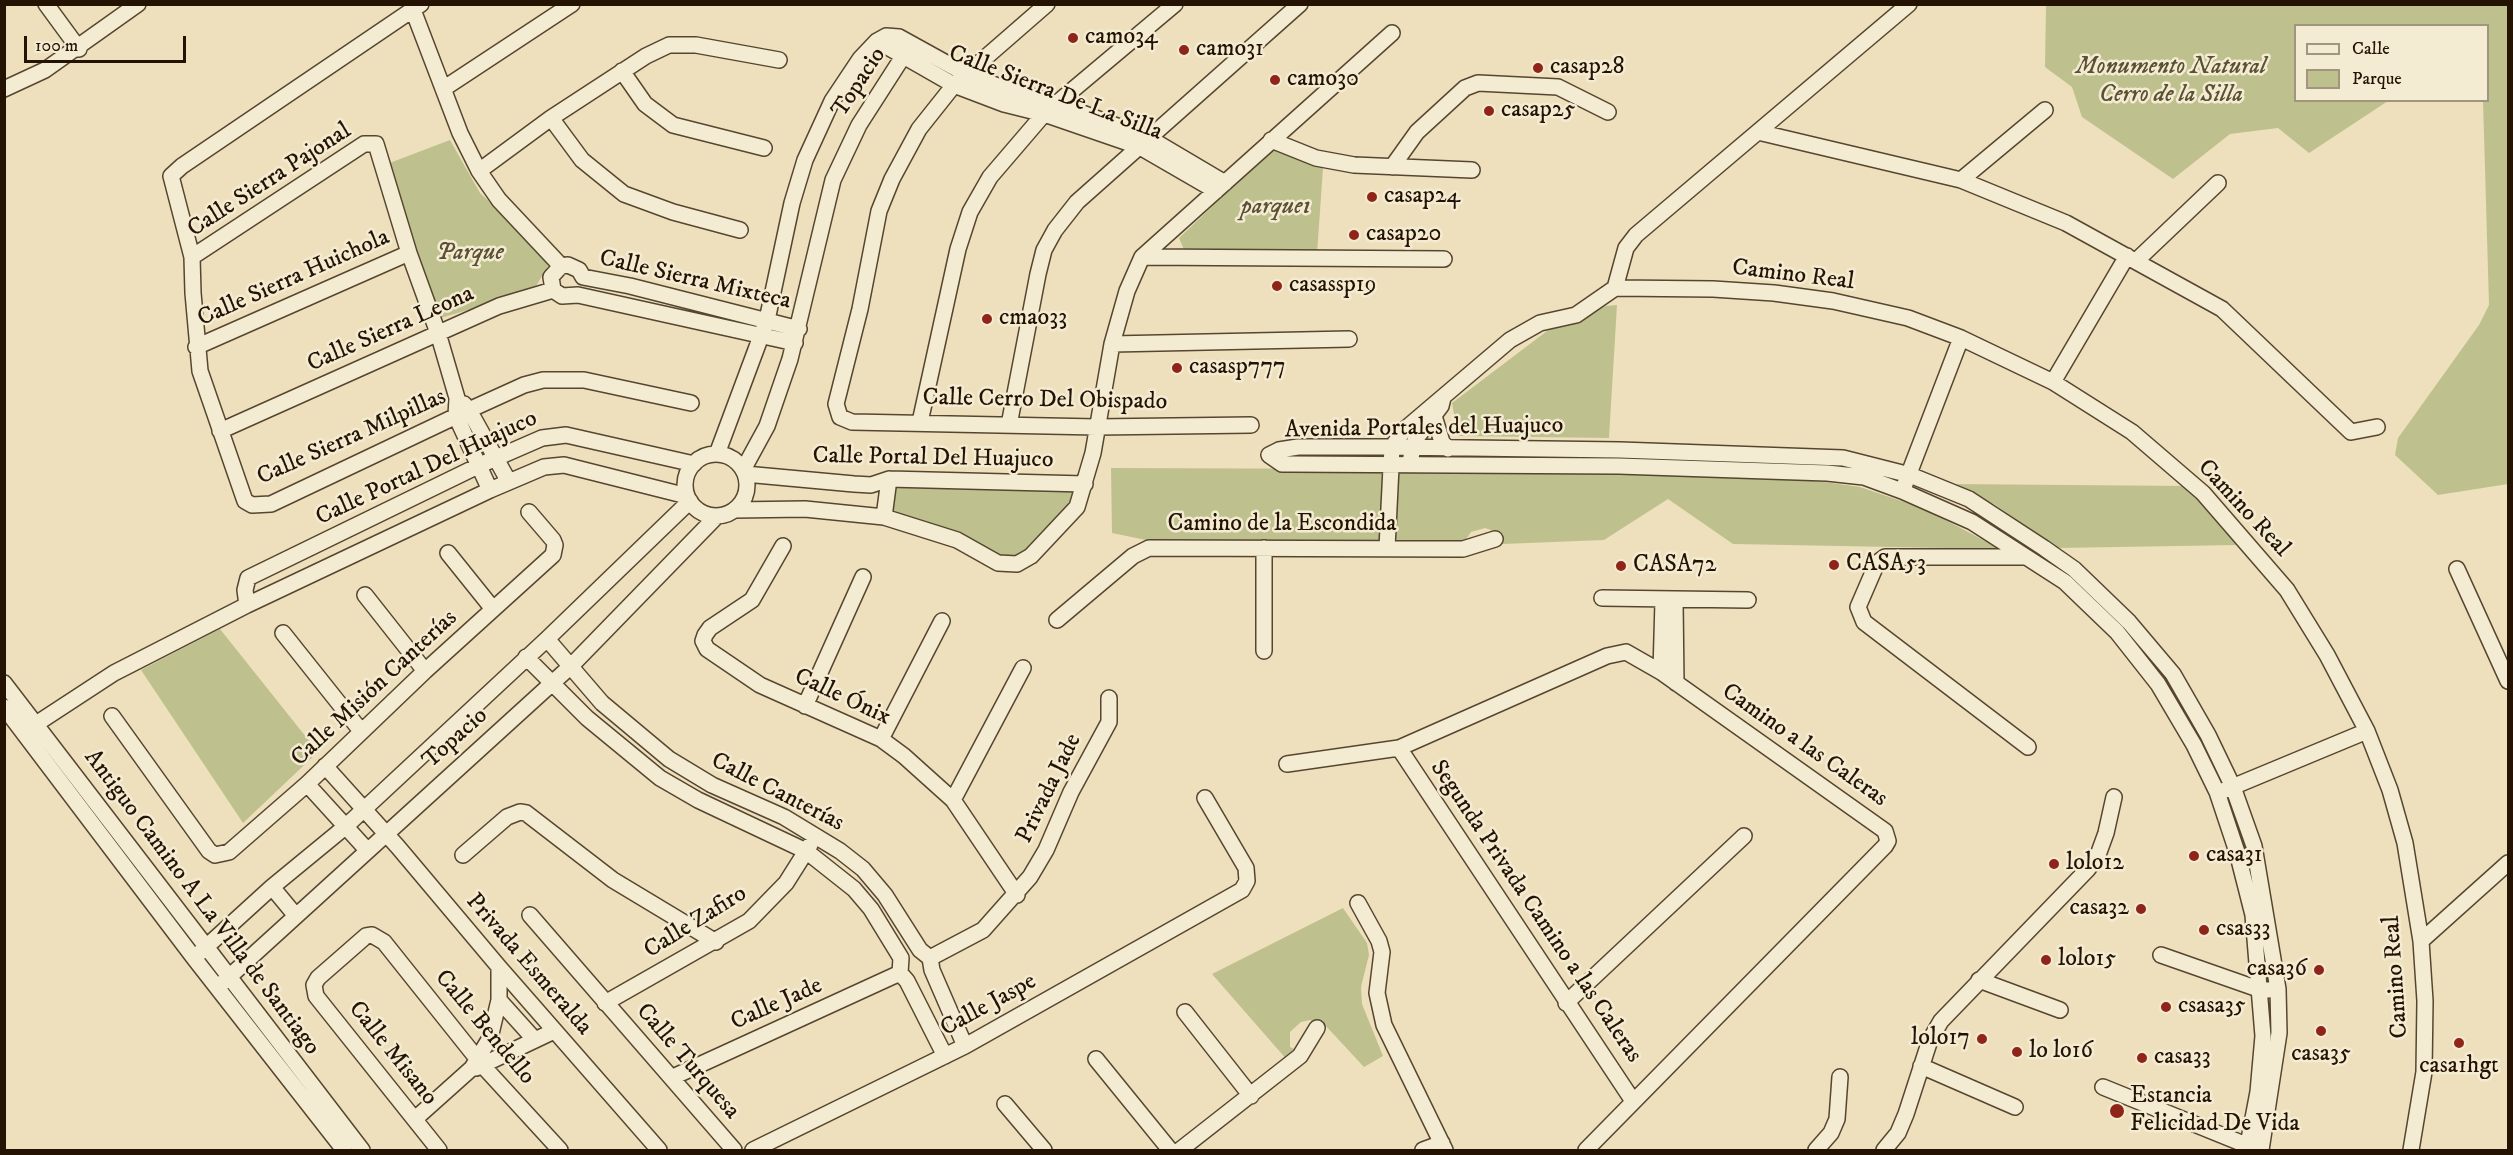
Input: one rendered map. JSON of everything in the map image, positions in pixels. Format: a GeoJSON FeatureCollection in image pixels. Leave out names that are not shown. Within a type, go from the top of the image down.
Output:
{"type":"FeatureCollection","features":[{"type":"Feature","properties":{"kind":"street"},"geometry":{"type":"LineString","coordinates":[[46,4],[79,49]]}},
{"type":"Feature","properties":{"kind":"street"},"geometry":{"type":"LineString","coordinates":[[4,89],[45,70],[79,49],[138,4]]}},
{"type":"Feature","properties":{"kind":"street"},"geometry":{"type":"LineString","coordinates":[[443,89],[572,4]]}},
{"type":"Feature","properties":{"kind":"street"},"geometry":{"type":"LineString","coordinates":[[960,79],[1047,4]]}},
{"type":"Feature","properties":{"kind":"street"},"geometry":{"type":"LineString","coordinates":[[920,422],[958,249],[970,212],[990,177],[1044,114],[1175,4]]}},
{"type":"Feature","properties":{"kind":"street"},"geometry":{"type":"LineString","coordinates":[[1009,425],[1044,250],[1055,230],[1077,202],[1300,4]]}},
{"type":"Feature","properties":{"kind":"street"},"geometry":{"type":"LineString","coordinates":[[1387,548],[1392,447],[1415,418],[1526,330],[1576,315],[1615,288],[1631,240],[1909,4]]}},
{"type":"Feature","properties":{"kind":"street"},"geometry":{"type":"LineString","coordinates":[[220,431],[200,372],[196,347],[192,257],[171,176],[182,166],[417,7]]}},
{"type":"Feature","properties":{"kind":"street","name":"Calle Sierra Mixteca"},"geometry":{"type":"LineString","coordinates":[[417,7],[443,89],[460,133],[479,171],[499,200],[561,266],[579,270],[583,277],[630,286],[767,320],[797,336]]}},
{"type":"Feature","properties":{"kind":"street"},"geometry":{"type":"LineString","coordinates":[[734,510],[746,494],[744,472],[728,456],[717,454],[700,458],[693,464],[685,485],[688,499],[706,514],[717,516],[734,510],[805,508],[853,512],[884,517],[957,540],[998,563],[1017,564],[1031,556],[1066,522],[1077,507],[1085,484],[1112,344],[1126,291],[1142,257],[1392,33]]}},
{"type":"Feature","properties":{"kind":"street","name":"Calle Sierra De La Silla"},"geometry":{"type":"LineString","coordinates":[[877,41],[907,50],[1004,104],[1145,142]]}},
{"type":"Feature","properties":{"kind":"street","name":"Topacio"},"geometry":{"type":"LineString","coordinates":[[717,454],[767,320],[792,203],[805,160],[832,101],[860,59],[877,41]]}},
{"type":"Feature","properties":{"kind":"street"},"geometry":{"type":"LineString","coordinates":[[479,171],[551,118],[622,71],[646,56],[677,44],[779,60]]}},
{"type":"Feature","properties":{"kind":"street","name":"Topacio"},"geometry":{"type":"LineString","coordinates":[[744,472],[767,426],[797,336],[818,234],[833,180],[859,125],[907,50]]}},
{"type":"Feature","properties":{"kind":"street"},"geometry":{"type":"LineString","coordinates":[[622,71],[645,104],[673,125],[764,148]]}},
{"type":"Feature","properties":{"kind":"street","name":"Calle Sierra De La Silla"},"geometry":{"type":"LineString","coordinates":[[960,79],[1003,88],[1058,104],[1145,142],[1221,187]]}},
{"type":"Feature","properties":{"kind":"street","name":"Calle Cerro Del Obispado"},"geometry":{"type":"LineString","coordinates":[[960,79],[919,129],[892,180],[879,211],[860,309],[836,404],[840,417],[852,423],[920,422],[1096,427],[1251,425]]}},
{"type":"Feature","properties":{"kind":"street"},"geometry":{"type":"LineString","coordinates":[[1392,167],[1417,132],[1465,88],[1478,83],[1558,87],[1608,112]]}},
{"type":"Feature","properties":{"kind":"street"},"geometry":{"type":"LineString","coordinates":[[1961,180],[2045,110]]}},
{"type":"Feature","properties":{"kind":"street"},"geometry":{"type":"LineString","coordinates":[[551,118],[582,160],[624,194],[673,213],[740,230]]}},
{"type":"Feature","properties":{"kind":"street"},"geometry":{"type":"LineString","coordinates":[[1758,132],[1961,180],[2066,223],[2222,309],[2351,432],[2377,427]]}},
{"type":"Feature","properties":{"kind":"street"},"geometry":{"type":"LineString","coordinates":[[1271,140],[1335,162],[1472,170]]}},
{"type":"Feature","properties":{"kind":"street","name":"Calle Sierra Pajonal"},"geometry":{"type":"LineString","coordinates":[[192,257],[364,144],[373,142],[379,148],[409,253]]}},
{"type":"Feature","properties":{"kind":"street"},"geometry":{"type":"LineString","coordinates":[[2053,382],[2132,258],[2218,183]]}},
{"type":"Feature","properties":{"kind":"street"},"geometry":{"type":"LineString","coordinates":[[409,253],[490,490]]}},
{"type":"Feature","properties":{"kind":"street","name":"Calle Sierra Huichola"},"geometry":{"type":"LineString","coordinates":[[196,347],[409,253]]}},
{"type":"Feature","properties":{"kind":"street"},"geometry":{"type":"LineString","coordinates":[[1142,257],[1444,259]]}},
{"type":"Feature","properties":{"kind":"street"},"geometry":{"type":"LineString","coordinates":[[553,290],[551,277],[561,266]]}},
{"type":"Feature","properties":{"kind":"street"},"geometry":{"type":"LineString","coordinates":[[578,295],[584,284],[583,277]]}},
{"type":"Feature","properties":{"kind":"street","name":"Camino Real"},"geometry":{"type":"LineString","coordinates":[[1615,288],[1713,289],[1774,293],[1833,301],[1908,318],[1961,338],[2053,382],[2132,432],[2203,493],[2287,590],[2327,656],[2367,731],[2390,790],[2405,843],[2421,941],[2425,1002],[2424,1072],[2411,1150]]}},
{"type":"Feature","properties":{"kind":"street","name":"Calle Sierra Leona"},"geometry":{"type":"LineString","coordinates":[[220,431],[499,306],[553,290],[562,296],[578,295],[761,336],[797,336]]}},
{"type":"Feature","properties":{"kind":"street"},"geometry":{"type":"LineString","coordinates":[[710,324],[714,308]]}},
{"type":"Feature","properties":{"kind":"street"},"geometry":{"type":"LineString","coordinates":[[1902,490],[1910,475],[1961,338]]}},
{"type":"Feature","properties":{"kind":"street"},"geometry":{"type":"LineString","coordinates":[[1112,344],[1349,339]]}},
{"type":"Feature","properties":{"kind":"street","name":"Calle Sierra Milpillas"},"geometry":{"type":"LineString","coordinates":[[220,431],[245,501],[252,505],[271,504],[524,385],[561,378],[691,403]]}},
{"type":"Feature","properties":{"kind":"street"},"geometry":{"type":"LineString","coordinates":[[1411,464],[1412,448],[1419,434],[1441,406],[1444,396]]}},
{"type":"Feature","properties":{"kind":"street"},"geometry":{"type":"LineString","coordinates":[[463,413],[496,458],[509,482]]}},
{"type":"Feature","properties":{"kind":"street"},"geometry":{"type":"LineString","coordinates":[[1434,416],[1439,435],[1448,449]]}},
{"type":"Feature","properties":{"kind":"street","name":"Calle Portal Del Huajuco"},"geometry":{"type":"LineString","coordinates":[[247,605],[245,590],[248,578],[480,465],[542,438],[566,435],[693,464]]}},
{"type":"Feature","properties":{"kind":"street","name":"Avenida Portales del Huajuco"},"geometry":{"type":"LineString","coordinates":[[1298,447],[1392,447],[1774,454],[1843,458],[1910,475],[1969,499],[2074,569],[2129,622],[2173,674],[2233,787],[2254,846],[2278,989],[2279,1033],[2254,1149],[2263,1036],[2261,990],[2253,915],[2237,852],[2217,792],[2194,745],[2158,684],[2117,632],[2065,582],[1972,522],[1902,490],[1864,477],[1827,472],[1411,464],[1282,464],[1269,455],[1279,450],[1298,447]]}},
{"type":"Feature","properties":{"kind":"street","name":"Calle Portal Del Huajuco"},"geometry":{"type":"LineString","coordinates":[[36,724],[114,674],[247,605],[490,490],[544,467],[564,465],[688,499]]}},
{"type":"Feature","properties":{"kind":"street","name":"Calle Portal Del Huajuco"},"geometry":{"type":"LineString","coordinates":[[744,472],[809,481],[871,485],[889,479],[1085,484]]}},
{"type":"Feature","properties":{"kind":"street"},"geometry":{"type":"LineString","coordinates":[[884,517],[889,479]]}},
{"type":"Feature","properties":{"kind":"street"},"geometry":{"type":"LineString","coordinates":[[805,508],[809,481]]}},
{"type":"Feature","properties":{"kind":"street"},"geometry":{"type":"LineString","coordinates":[[853,512],[854,484]]}},
{"type":"Feature","properties":{"kind":"street","name":"Topacio"},"geometry":{"type":"LineString","coordinates":[[194,958],[272,887],[345,827],[547,639],[688,499]]}},
{"type":"Feature","properties":{"kind":"street","name":"Calle Misión Canterías"},"geometry":{"type":"LineString","coordinates":[[112,716],[209,851],[215,855],[229,852],[307,784],[425,671],[553,555],[555,545],[529,512]]}},
{"type":"Feature","properties":{"kind":"street","name":"Topacio"},"geometry":{"type":"LineString","coordinates":[[224,983],[386,832],[571,666],[717,516]]}},
{"type":"Feature","properties":{"kind":"street","name":"Camino de la Escondida"},"geometry":{"type":"LineString","coordinates":[[1057,620],[1133,556],[1149,548],[1462,549],[1495,539]]}},
{"type":"Feature","properties":{"kind":"street","name":"Calle Ónix"},"geometry":{"type":"LineString","coordinates":[[783,546],[752,600],[710,628],[703,641],[710,652],[739,672],[805,706],[882,739],[953,800],[1017,895]]}},
{"type":"Feature","properties":{"kind":"street"},"geometry":{"type":"LineString","coordinates":[[1264,548],[1264,651]]}},
{"type":"Feature","properties":{"kind":"street"},"geometry":{"type":"LineString","coordinates":[[2028,747],[1864,622],[1858,607],[1877,563],[1885,557],[2028,557],[2044,548]]}},
{"type":"Feature","properties":{"kind":"street"},"geometry":{"type":"LineString","coordinates":[[448,553],[493,609]]}},
{"type":"Feature","properties":{"kind":"street"},"geometry":{"type":"LineString","coordinates":[[2457,569],[2508,681]]}},
{"type":"Feature","properties":{"kind":"street"},"geometry":{"type":"LineString","coordinates":[[805,706],[863,577]]}},
{"type":"Feature","properties":{"kind":"street"},"geometry":{"type":"LineString","coordinates":[[365,595],[425,671]]}},
{"type":"Feature","properties":{"kind":"street"},"geometry":{"type":"LineString","coordinates":[[1602,598],[1669,601],[1748,600]]}},
{"type":"Feature","properties":{"kind":"street"},"geometry":{"type":"LineString","coordinates":[[1660,672],[1669,601]]}},
{"type":"Feature","properties":{"kind":"street"},"geometry":{"type":"LineString","coordinates":[[1669,601],[1676,683]]}},
{"type":"Feature","properties":{"kind":"street"},"geometry":{"type":"LineString","coordinates":[[882,739],[942,621]]}},
{"type":"Feature","properties":{"kind":"street"},"geometry":{"type":"LineString","coordinates":[[283,633],[361,731]]}},
{"type":"Feature","properties":{"kind":"street","name":"Calle Canterías"},"geometry":{"type":"LineString","coordinates":[[547,639],[602,703],[660,753],[692,775],[783,817],[863,869],[885,895],[927,960],[965,1046]]}},
{"type":"Feature","properties":{"kind":"street","name":"Camino a las Caleras"},"geometry":{"type":"LineString","coordinates":[[1287,764],[1399,748],[1613,654],[1632,654],[1885,831],[1888,841],[1586,1150]]}},
{"type":"Feature","properties":{"kind":"street","name":"Calle Canterías"},"geometry":{"type":"LineString","coordinates":[[526,657],[587,718],[660,778],[698,800],[806,851],[854,889],[871,909],[901,958]]}},
{"type":"Feature","properties":{"kind":"street"},"geometry":{"type":"LineString","coordinates":[[953,800],[1023,668]]}},
{"type":"Feature","properties":{"kind":"street"},"geometry":{"type":"LineString","coordinates":[[7,696],[194,958],[224,983],[344,1150]]}},
{"type":"Feature","properties":{"kind":"street","name":"Antiguo Camino A La Villa de Santiago"},"geometry":{"type":"LineString","coordinates":[[7,696],[36,724],[206,948],[224,983],[362,1150]]}},
{"type":"Feature","properties":{"kind":"street","name":"Privada Jade"},"geometry":{"type":"LineString","coordinates":[[1017,895],[1046,850],[1071,792],[1109,722],[1109,698]]}},
{"type":"Feature","properties":{"kind":"street"},"geometry":{"type":"LineString","coordinates":[[587,718],[602,703]]}},
{"type":"Feature","properties":{"kind":"street"},"geometry":{"type":"LineString","coordinates":[[2217,792],[2367,731]]}},
{"type":"Feature","properties":{"kind":"street","name":"Segunda Privada Camino a las Caleras"},"geometry":{"type":"LineString","coordinates":[[1399,748],[1566,1003],[1634,1101]]}},
{"type":"Feature","properties":{"kind":"street","name":"Privada Esmeralda"},"geometry":{"type":"LineString","coordinates":[[325,766],[386,832],[499,967],[659,1150]]}},
{"type":"Feature","properties":{"kind":"street"},"geometry":{"type":"LineString","coordinates":[[307,784],[367,850]]}},
{"type":"Feature","properties":{"kind":"street"},"geometry":{"type":"LineString","coordinates":[[1884,1150],[1898,1133],[1930,1040],[1941,1021],[2088,869],[2098,855],[2106,833],[2114,796]]}},
{"type":"Feature","properties":{"kind":"street","name":"Calle Jaspe"},"geometry":{"type":"LineString","coordinates":[[753,1150],[965,1046],[1242,890],[1247,881],[1246,868],[1205,798]]}},
{"type":"Feature","properties":{"kind":"street"},"geometry":{"type":"LineString","coordinates":[[463,855],[507,817],[520,812],[537,819],[613,880],[716,942]]}},
{"type":"Feature","properties":{"kind":"street"},"geometry":{"type":"LineString","coordinates":[[1566,1003],[1744,836]]}},
{"type":"Feature","properties":{"kind":"street","name":"Calle Zafiro"},"geometry":{"type":"LineString","coordinates":[[605,1003],[716,942],[764,909],[786,883],[817,837]]}},
{"type":"Feature","properties":{"kind":"street"},"geometry":{"type":"LineString","coordinates":[[2421,941],[2508,863]]}},
{"type":"Feature","properties":{"kind":"street"},"geometry":{"type":"LineString","coordinates":[[272,887],[296,916]]}},
{"type":"Feature","properties":{"kind":"street","name":"Calle Jade"},"geometry":{"type":"LineString","coordinates":[[901,958],[906,952],[927,960],[982,930],[1017,895]]}},
{"type":"Feature","properties":{"kind":"street"},"geometry":{"type":"LineString","coordinates":[[1358,903],[1379,941],[1382,952],[1377,993],[1384,1024],[1443,1147],[1423,1150]]}},
{"type":"Feature","properties":{"kind":"street","name":"Calle Turquesa"},"geometry":{"type":"LineString","coordinates":[[530,915],[734,1150]]}},
{"type":"Feature","properties":{"kind":"street","name":"Calle Bendello"},"geometry":{"type":"LineString","coordinates":[[314,985],[318,978],[361,938],[372,935],[384,942],[478,1064],[560,1150]]}},
{"type":"Feature","properties":{"kind":"street"},"geometry":{"type":"LineString","coordinates":[[2162,956],[2261,990],[2278,989]]}},
{"type":"Feature","properties":{"kind":"street"},"geometry":{"type":"LineString","coordinates":[[901,958],[904,977],[945,1056]]}},
{"type":"Feature","properties":{"kind":"street","name":"Calle Jade"},"geometry":{"type":"LineString","coordinates":[[673,1077],[904,977],[920,982],[927,978],[927,960]]}},
{"type":"Feature","properties":{"kind":"street"},"geometry":{"type":"LineString","coordinates":[[478,1064],[490,1038],[499,1000],[499,967]]}},
{"type":"Feature","properties":{"kind":"street"},"geometry":{"type":"LineString","coordinates":[[1979,981],[2060,1010]]}},
{"type":"Feature","properties":{"kind":"street","name":"Calle Misano"},"geometry":{"type":"LineString","coordinates":[[314,985],[316,996],[439,1150]]}},
{"type":"Feature","properties":{"kind":"street"},"geometry":{"type":"LineString","coordinates":[[499,1000],[535,1040]]}},
{"type":"Feature","properties":{"kind":"street"},"geometry":{"type":"LineString","coordinates":[[1185,1012],[1251,1096]]}},
{"type":"Feature","properties":{"kind":"street"},"geometry":{"type":"LineString","coordinates":[[1180,1150],[1300,1056],[1317,1028]]}},
{"type":"Feature","properties":{"kind":"street"},"geometry":{"type":"LineString","coordinates":[[415,1119],[478,1064],[554,1031]]}},
{"type":"Feature","properties":{"kind":"street"},"geometry":{"type":"LineString","coordinates":[[1096,1059],[1170,1150]]}},
{"type":"Feature","properties":{"kind":"street"},"geometry":{"type":"LineString","coordinates":[[1921,1066],[2015,1107]]}},
{"type":"Feature","properties":{"kind":"street"},"geometry":{"type":"LineString","coordinates":[[1816,1150],[1831,1133],[1837,1119],[1840,1077]]}},
{"type":"Feature","properties":{"kind":"street"},"geometry":{"type":"LineString","coordinates":[[2103,1087],[2254,1149]]}},
{"type":"Feature","properties":{"kind":"street"},"geometry":{"type":"LineString","coordinates":[[1005,1104],[1044,1150]]}},
{"type":"Feature","properties":{"kind":"green space","name":"Monumento Natural Cerro de la Silla"},"geometry":{"type":"Polygon","coordinates":[[[2046,5],[2508,5],[2508,484],[2438,495],[2395,455],[2398,438],[2479,325],[2489,305],[2483,102],[2489,102],[2489,24],[2294,24],[2294,102],[2386,102],[2309,153],[2278,128],[2230,134],[2173,179],[2082,117],[2072,87],[2045,67],[2046,5]]]}},
{"type":"Feature","properties":{"kind":"green space","name":"Parque"},"geometry":{"type":"Polygon","coordinates":[[[450,140],[480,193],[536,245],[548,266],[533,291],[437,319],[387,164],[450,140]]]}},
{"type":"Feature","properties":{"kind":"green space","name":"parque1"},"geometry":{"type":"Polygon","coordinates":[[[1273,149],[1323,168],[1317,254],[1185,252],[1179,238],[1273,149]]]}},
{"type":"Feature","properties":{"kind":"green space"},"geometry":{"type":"Polygon","coordinates":[[[1617,305],[1609,438],[1458,436],[1452,403],[1547,331],[1606,306],[1617,305]]]}},
{"type":"Feature","properties":{"kind":"green space"},"geometry":{"type":"Polygon","coordinates":[[[1111,468],[1382,469],[1381,536],[1379,542],[1371,544],[1146,540],[1112,533],[1111,468]]]}},
{"type":"Feature","properties":{"kind":"green space"},"geometry":{"type":"Polygon","coordinates":[[[1399,471],[1590,473],[1810,480],[1860,487],[1925,509],[2000,549],[1733,544],[1668,499],[1604,540],[1503,544],[1491,530],[1485,528],[1471,532],[1462,545],[1400,543],[1393,536],[1395,475],[1399,471]]]}},
{"type":"Feature","properties":{"kind":"green space"},"geometry":{"type":"Polygon","coordinates":[[[1946,484],[2190,486],[2238,545],[2057,548],[1994,504],[1946,484]]]}},
{"type":"Feature","properties":{"kind":"green space"},"geometry":{"type":"Polygon","coordinates":[[[897,486],[1072,490],[1073,495],[1067,510],[1020,557],[1006,558],[947,531],[897,513],[891,508],[893,488],[897,486]]]}},
{"type":"Feature","properties":{"kind":"green space"},"geometry":{"type":"Polygon","coordinates":[[[220,629],[318,752],[243,823],[141,670],[220,629]]]}},
{"type":"Feature","properties":{"kind":"green space"},"geometry":{"type":"Polygon","coordinates":[[[1343,908],[1367,943],[1369,955],[1361,987],[1362,1004],[1383,1056],[1364,1067],[1324,1024],[1310,1020],[1301,1022],[1290,1032],[1290,1047],[1296,1050],[1288,1061],[1212,974],[1343,908]]]}},
{"type":"Feature","properties":{"kind":"place","name":"camo34"},"geometry":{"type":"Point","coordinates":[1073,38]}},
{"type":"Feature","properties":{"kind":"place","name":"camo31"},"geometry":{"type":"Point","coordinates":[1184,50]}},
{"type":"Feature","properties":{"kind":"place","name":"casap28"},"geometry":{"type":"Point","coordinates":[1538,68]}},
{"type":"Feature","properties":{"kind":"place","name":"camo30"},"geometry":{"type":"Point","coordinates":[1275,80]}},
{"type":"Feature","properties":{"kind":"place","name":"casap25"},"geometry":{"type":"Point","coordinates":[1489,111]}},
{"type":"Feature","properties":{"kind":"place","name":"casap24"},"geometry":{"type":"Point","coordinates":[1372,197]}},
{"type":"Feature","properties":{"kind":"place","name":"casap20"},"geometry":{"type":"Point","coordinates":[1354,235]}},
{"type":"Feature","properties":{"kind":"place","name":"casassp19"},"geometry":{"type":"Point","coordinates":[1277,286]}},
{"type":"Feature","properties":{"kind":"place","name":"cmao33"},"geometry":{"type":"Point","coordinates":[987,319]}},
{"type":"Feature","properties":{"kind":"place","name":"casasp777"},"geometry":{"type":"Point","coordinates":[1177,368]}},
{"type":"Feature","properties":{"kind":"place","name":"CASA53"},"geometry":{"type":"Point","coordinates":[1834,565]}},
{"type":"Feature","properties":{"kind":"place","name":"CASA72"},"geometry":{"type":"Point","coordinates":[1621,566]}},
{"type":"Feature","properties":{"kind":"place","name":"casa31"},"geometry":{"type":"Point","coordinates":[2194,856]}},
{"type":"Feature","properties":{"kind":"place","name":"lolo12"},"geometry":{"type":"Point","coordinates":[2054,864]}},
{"type":"Feature","properties":{"kind":"place","name":"casa32"},"geometry":{"type":"Point","coordinates":[2141,909]}},
{"type":"Feature","properties":{"kind":"place","name":"csas33"},"geometry":{"type":"Point","coordinates":[2204,930]}},
{"type":"Feature","properties":{"kind":"place","name":"lolo15"},"geometry":{"type":"Point","coordinates":[2046,960]}},
{"type":"Feature","properties":{"kind":"place","name":"casa36"},"geometry":{"type":"Point","coordinates":[2319,970]}},
{"type":"Feature","properties":{"kind":"place","name":"csasa35"},"geometry":{"type":"Point","coordinates":[2166,1007]}},
{"type":"Feature","properties":{"kind":"place","name":"casa35"},"geometry":{"type":"Point","coordinates":[2321,1031]}},
{"type":"Feature","properties":{"kind":"place","name":"lolo17"},"geometry":{"type":"Point","coordinates":[1982,1039]}},
{"type":"Feature","properties":{"kind":"place","name":"casa1hgt"},"geometry":{"type":"Point","coordinates":[2459,1043]}},
{"type":"Feature","properties":{"kind":"place","name":"lo lo16"},"geometry":{"type":"Point","coordinates":[2017,1052]}},
{"type":"Feature","properties":{"kind":"place","name":"casa33"},"geometry":{"type":"Point","coordinates":[2142,1058]}},
{"type":"Feature","properties":{"kind":"place","name":"Estancia Felicidad De Vida"},"geometry":{"type":"Point","coordinates":[2117,1111]}}]}
